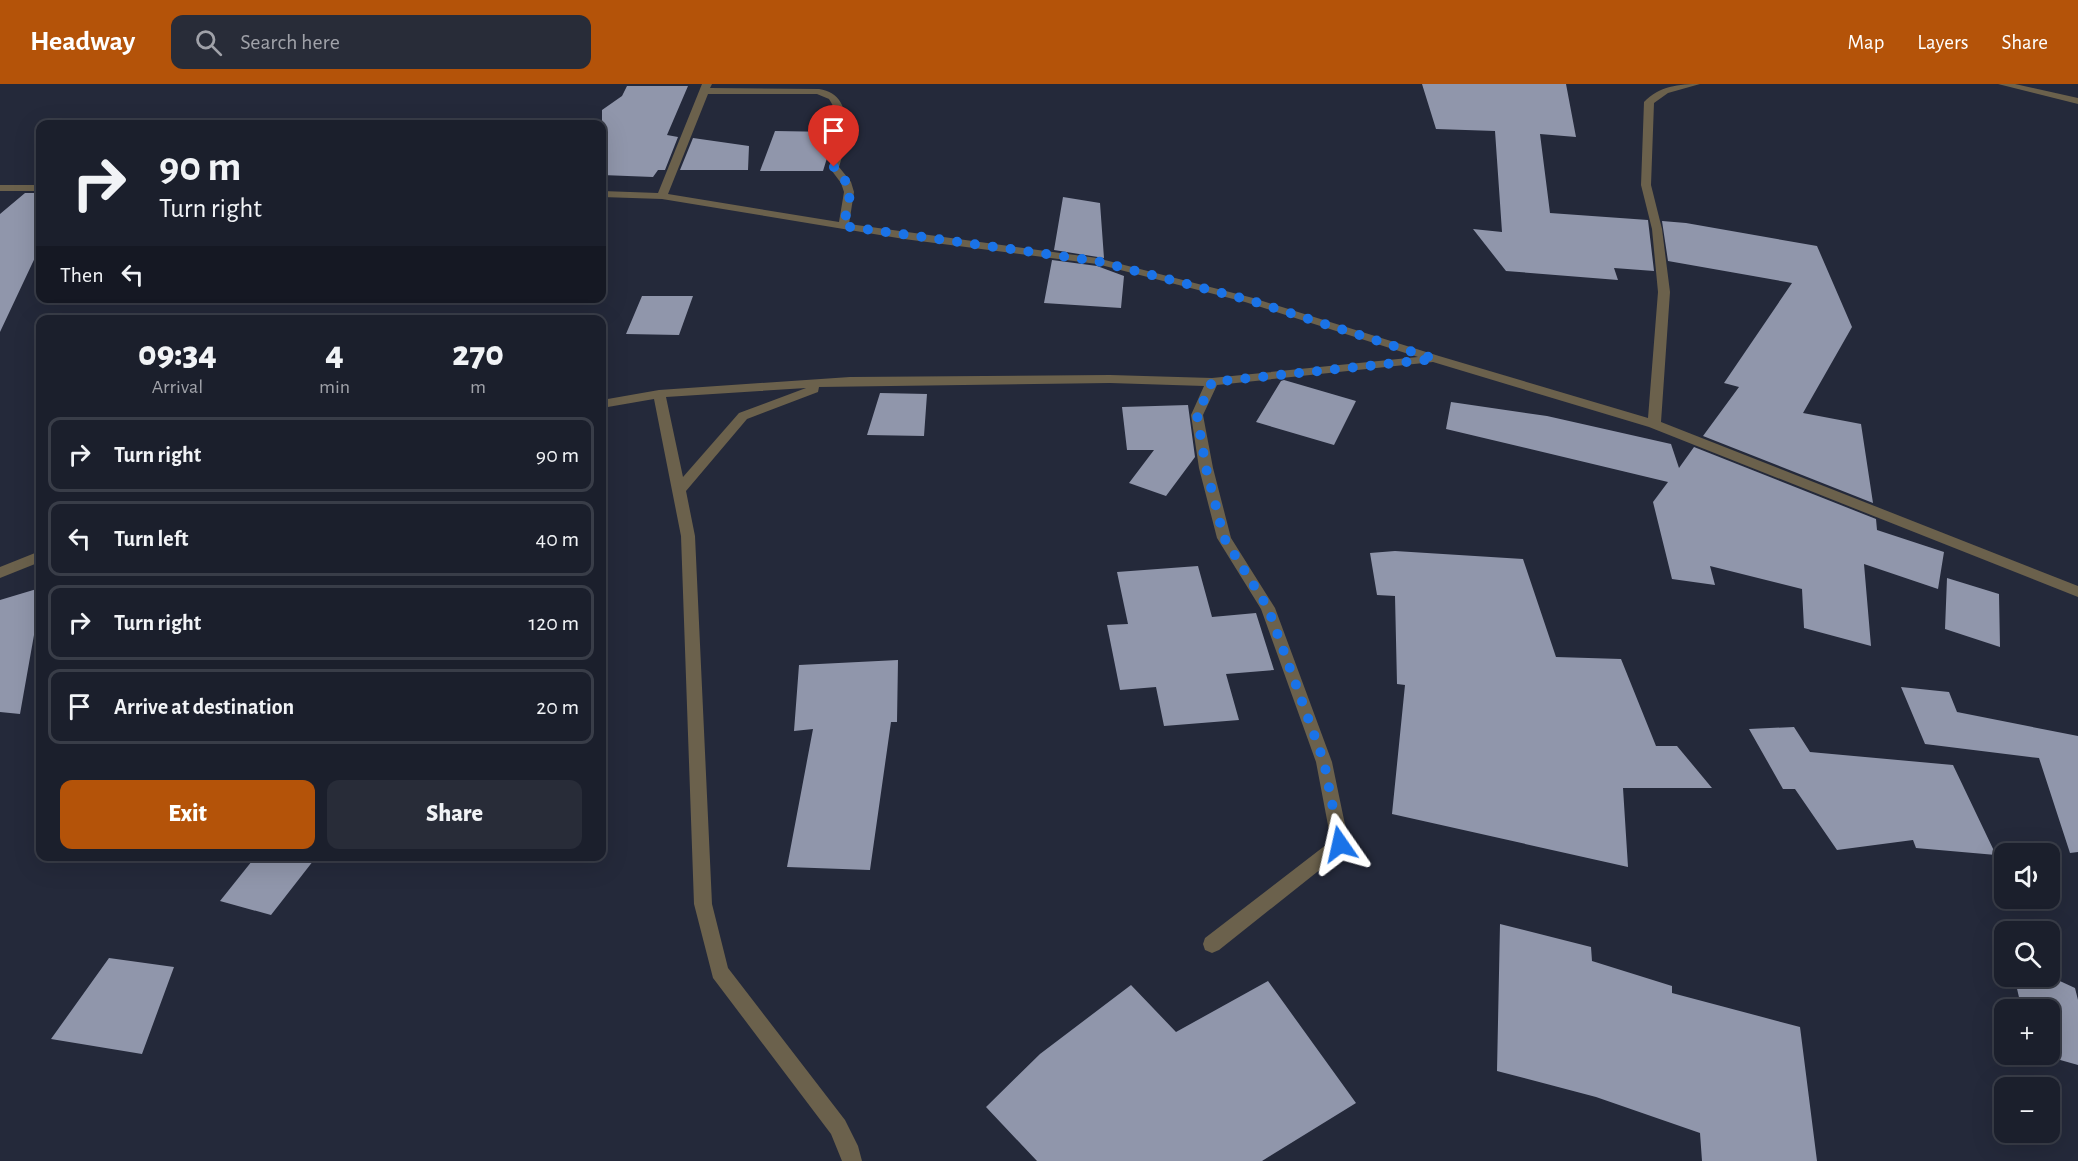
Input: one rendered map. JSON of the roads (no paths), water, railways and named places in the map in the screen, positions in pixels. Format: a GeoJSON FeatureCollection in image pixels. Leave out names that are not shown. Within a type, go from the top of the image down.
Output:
{"type":"FeatureCollection","features":[{"type":"Feature","properties":{"kind":"street"},"geometry":{"type":"LineString","coordinates":[[1654,424],[1664,292],[1657,229],[1646,185],[1649,102],[1666,91],[1695,84]]}},
{"type":"Feature","properties":{"kind":"street"},"geometry":{"type":"LineString","coordinates":[[2003,84],[2078,101]]}},
{"type":"Feature","properties":{"kind":"street"},"geometry":{"type":"LineString","coordinates":[[662,196],[706,88],[824,92],[836,101],[843,128],[834,167],[835,172],[846,181],[849,190],[843,226]]}},
{"type":"Feature","properties":{"kind":"street"},"geometry":{"type":"LineString","coordinates":[[0,188],[36,188]]}},
{"type":"Feature","properties":{"kind":"street"},"geometry":{"type":"LineString","coordinates":[[606,194],[662,196],[843,226],[1097,261],[1249,300],[1435,359],[1654,424],[2078,592]]}},
{"type":"Feature","properties":{"kind":"street"},"geometry":{"type":"LineString","coordinates":[[606,403],[659,394],[831,383],[1110,379],[1212,382],[1435,359]]}},
{"type":"Feature","properties":{"kind":"street"},"geometry":{"type":"LineString","coordinates":[[1212,382],[1197,415],[1206,468],[1224,538],[1268,608],[1324,762],[1340,844],[1212,944]]}},
{"type":"Feature","properties":{"kind":"street"},"geometry":{"type":"LineString","coordinates":[[678,490],[743,416],[831,383]]}},
{"type":"Feature","properties":{"kind":"street"},"geometry":{"type":"LineString","coordinates":[[659,394],[688,536],[703,904],[717,961],[720,972],[838,1127],[851,1153],[852,1161]]}},
{"type":"Feature","properties":{"kind":"street"},"geometry":{"type":"LineString","coordinates":[[0,573],[36,558]]}}]}
